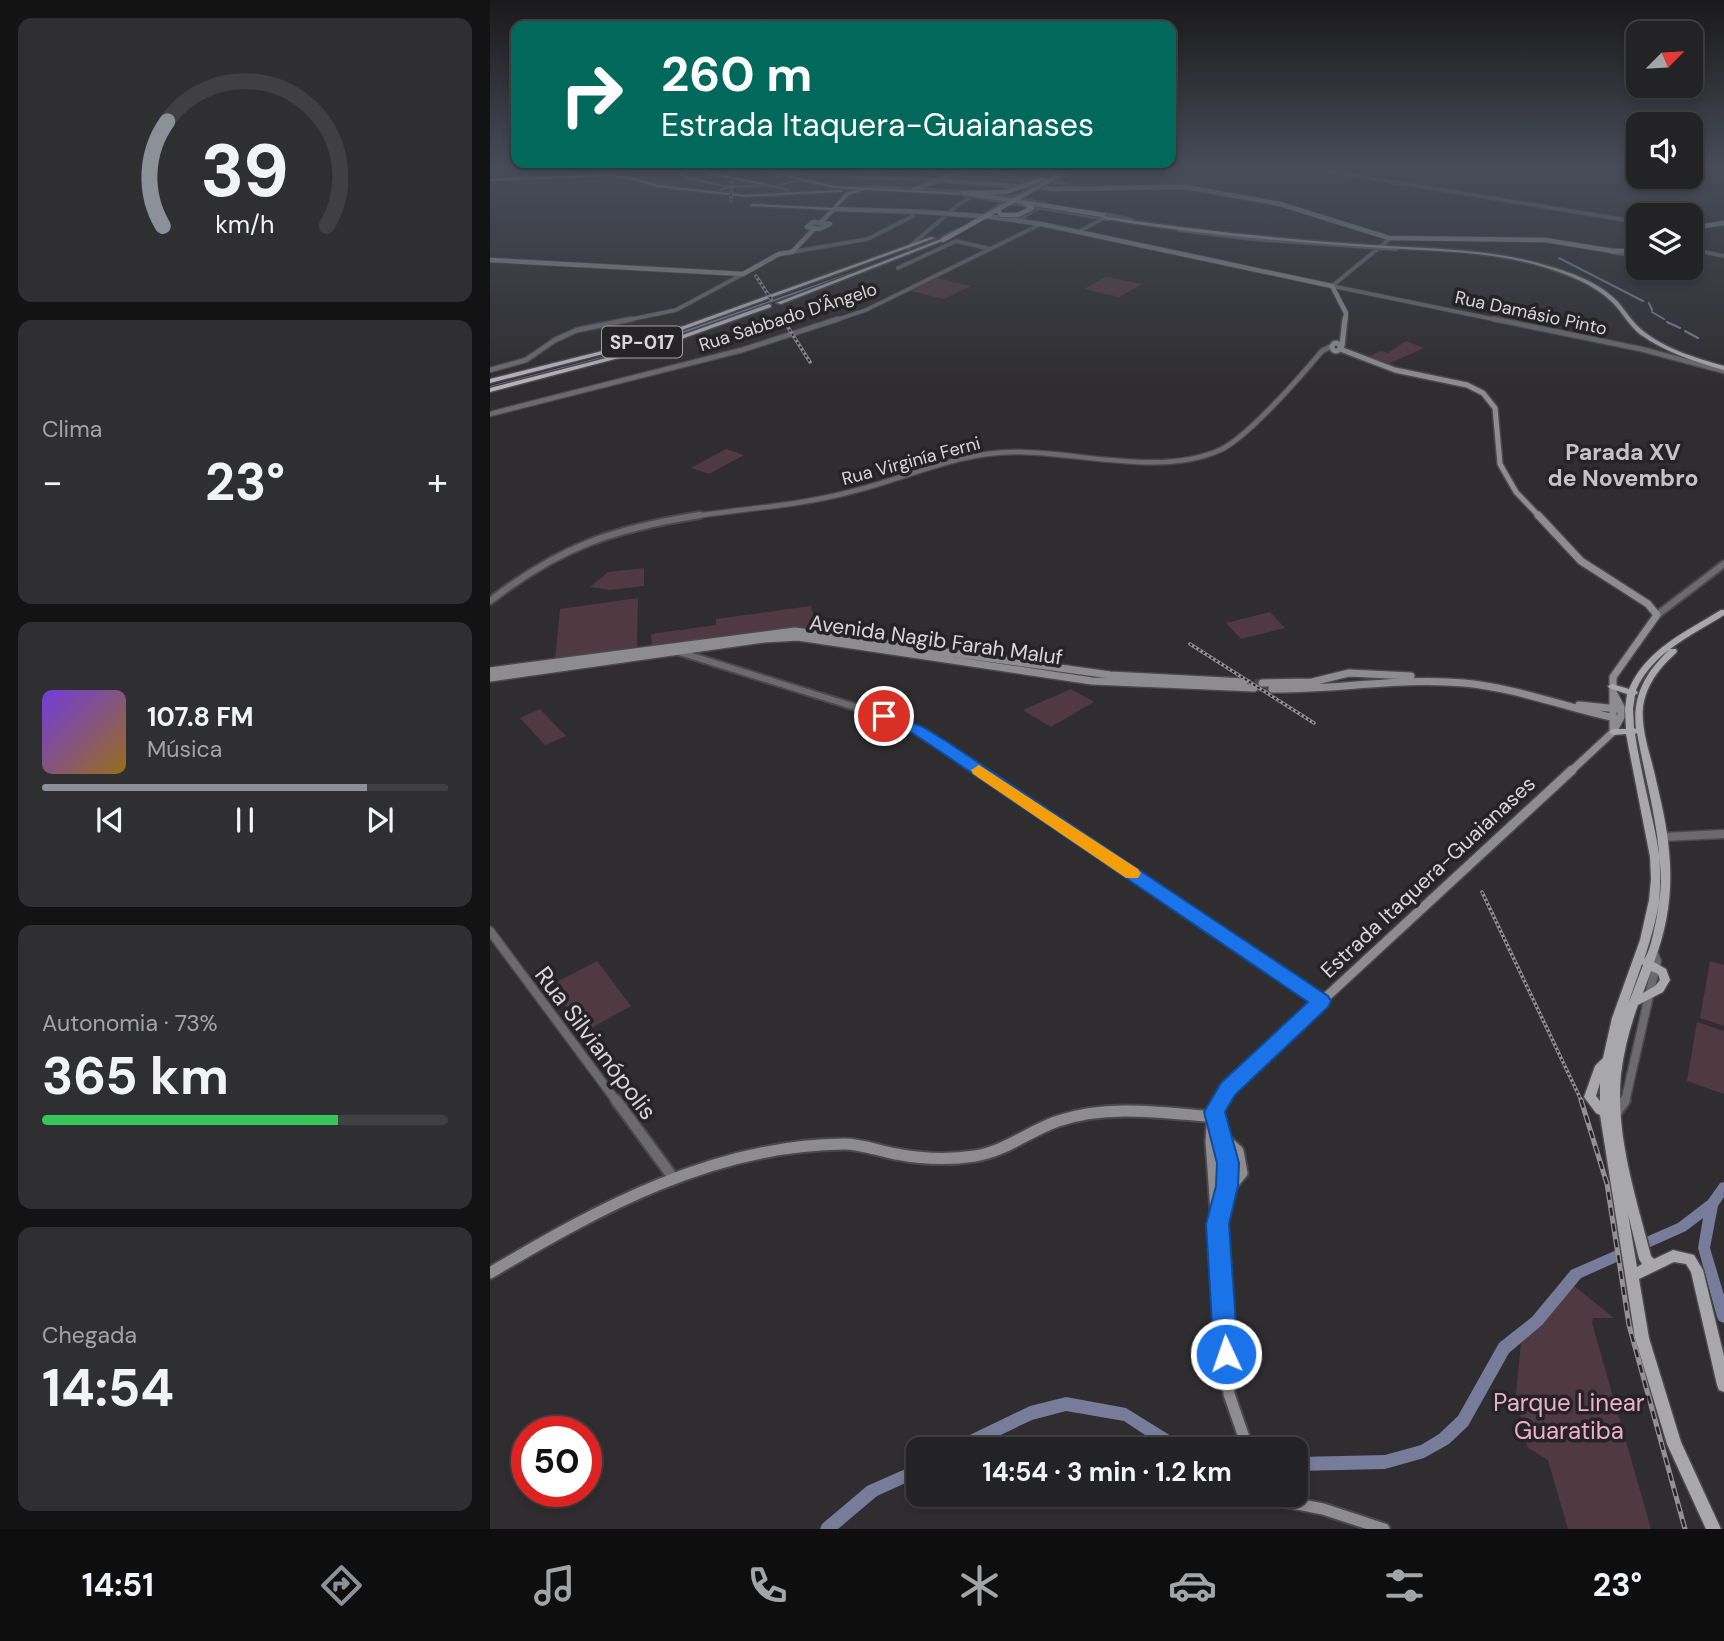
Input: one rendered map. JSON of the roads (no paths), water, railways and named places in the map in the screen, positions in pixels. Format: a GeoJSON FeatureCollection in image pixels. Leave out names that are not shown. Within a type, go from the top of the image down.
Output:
{"type":"FeatureCollection","features":[{"type":"Feature","properties":{"kind":"highway","name":"SP-017"},"geometry":{"type":"LineString","coordinates":[[490,381],[643,342],[932,239]]}},
{"type":"Feature","properties":{"kind":"highway"},"geometry":{"type":"LineString","coordinates":[[779,303],[944,239]]}},
{"type":"Feature","properties":{"kind":"highway"},"geometry":{"type":"LineString","coordinates":[[927,254],[941,241]]}},
{"type":"Feature","properties":{"kind":"highway"},"geometry":{"type":"LineString","coordinates":[[865,272],[898,268]]}},
{"type":"Feature","properties":{"kind":"highway"},"geometry":{"type":"LineString","coordinates":[[785,285],[790,290]]}},
{"type":"Feature","properties":{"kind":"highway","name":"SP-017"},"geometry":{"type":"LineString","coordinates":[[490,390],[643,351],[769,306]]}},
{"type":"Feature","properties":{"kind":"main road"},"geometry":{"type":"LineString","coordinates":[[490,260],[743,274],[779,254],[792,252],[804,239]]}},
{"type":"Feature","properties":{"kind":"main road"},"geometry":{"type":"LineString","coordinates":[[1113,239],[1342,288]]}},
{"type":"Feature","properties":{"kind":"main road"},"geometry":{"type":"LineString","coordinates":[[1275,239],[1441,248],[1530,261],[1569,275],[1608,296],[1636,328],[1653,340],[1674,351],[1724,368]]}},
{"type":"Feature","properties":{"kind":"main road"},"geometry":{"type":"LineString","coordinates":[[1298,239],[1385,246]]}},
{"type":"Feature","properties":{"kind":"main road"},"geometry":{"type":"LineString","coordinates":[[1495,239],[1545,240],[1626,252]]}},
{"type":"Feature","properties":{"kind":"main road"},"geometry":{"type":"LineString","coordinates":[[1286,240],[1304,243]]}},
{"type":"Feature","properties":{"kind":"main road"},"geometry":{"type":"LineString","coordinates":[[1434,250],[1441,248],[1511,255],[1565,271],[1613,296],[1639,325],[1656,338],[1724,368]]}},
{"type":"Feature","properties":{"kind":"main road"},"geometry":{"type":"LineString","coordinates":[[1397,249],[1475,251]]}},
{"type":"Feature","properties":{"kind":"main road"},"geometry":{"type":"LineString","coordinates":[[1333,287],[1346,313],[1339,348],[1395,370],[1467,385],[1483,393],[1495,408],[1500,464],[1517,493],[1581,561],[1648,604],[1657,615],[1622,663],[1613,689],[1613,708],[1627,724]]}},
{"type":"Feature","properties":{"kind":"main road"},"geometry":{"type":"LineString","coordinates":[[1611,1113],[1595,1106],[1590,1097],[1601,1066],[1607,1061],[1620,1013],[1648,964],[1656,876],[1650,822],[1627,724],[1631,692],[1637,678],[1651,662],[1724,612]]}},
{"type":"Feature","properties":{"kind":"main road"},"geometry":{"type":"LineString","coordinates":[[1612,732],[1639,720],[1641,698],[1659,664],[1724,617]]}},
{"type":"Feature","properties":{"kind":"main road","name":"Avenida Nagib Farah Maluf"},"geometry":{"type":"LineString","coordinates":[[676,649],[795,631],[1110,675],[1244,681]]}},
{"type":"Feature","properties":{"kind":"main road","name":"Avenida Nagib Farah Maluf"},"geometry":{"type":"LineString","coordinates":[[490,671],[787,638],[861,645],[1092,681],[1258,685],[1305,683],[1363,673],[1477,680],[1593,710],[1627,724]]}},
{"type":"Feature","properties":{"kind":"main road"},"geometry":{"type":"LineString","coordinates":[[861,645],[869,644],[872,640]]}},
{"type":"Feature","properties":{"kind":"main road","name":"Avenida Nagib Farah Maluf"},"geometry":{"type":"LineString","coordinates":[[490,678],[643,653]]}},
{"type":"Feature","properties":{"kind":"main road"},"geometry":{"type":"LineString","coordinates":[[1363,673],[1349,679],[1364,683]]}},
{"type":"Feature","properties":{"kind":"main road"},"geometry":{"type":"LineString","coordinates":[[1327,678],[1340,680],[1341,685],[1336,688]]}},
{"type":"Feature","properties":{"kind":"main road","name":"Avenida Nagib Farah Maluf"},"geometry":{"type":"LineString","coordinates":[[1272,689],[1309,691],[1410,680],[1475,684],[1593,710],[1613,708]]}},
{"type":"Feature","properties":{"kind":"main road"},"geometry":{"type":"LineString","coordinates":[[1613,689],[1631,692],[1641,698]]}},
{"type":"Feature","properties":{"kind":"main road"},"geometry":{"type":"LineString","coordinates":[[1613,689],[1663,837],[1665,898],[1653,952],[1618,1051],[1611,1113],[1626,1242],[1642,1338],[1674,1444],[1714,1529]]}},
{"type":"Feature","properties":{"kind":"main road"},"geometry":{"type":"LineString","coordinates":[[1612,732],[1627,724]]}},
{"type":"Feature","properties":{"kind":"main road","name":"Estrada Itaquera-Guaianases"},"geometry":{"type":"LineString","coordinates":[[1214,1115],[1228,1089],[1612,732]]}},
{"type":"Feature","properties":{"kind":"main road"},"geometry":{"type":"LineString","coordinates":[[1635,1002],[1660,989],[1665,980],[1662,972],[1648,964]]}},
{"type":"Feature","properties":{"kind":"main road"},"geometry":{"type":"LineString","coordinates":[[490,1273],[584,1217],[672,1176],[719,1162],[849,1144],[917,1157],[979,1156],[1060,1121],[1113,1111],[1214,1115]]}},
{"type":"Feature","properties":{"kind":"main road"},"geometry":{"type":"LineString","coordinates":[[1611,1113],[1649,1262]]}},
{"type":"Feature","properties":{"kind":"main road"},"geometry":{"type":"LineString","coordinates":[[1214,1115],[1228,1163],[1227,1186],[1218,1221]]}},
{"type":"Feature","properties":{"kind":"main road"},"geometry":{"type":"LineString","coordinates":[[1214,1115],[1212,1155],[1229,1394],[1244,1437]]}},
{"type":"Feature","properties":{"kind":"main road"},"geometry":{"type":"LineString","coordinates":[[1220,1135],[1238,1150],[1243,1165],[1241,1177],[1235,1184],[1227,1186]]}},
{"type":"Feature","properties":{"kind":"main road"},"geometry":{"type":"LineString","coordinates":[[1212,1155],[1224,1147],[1238,1150]]}},
{"type":"Feature","properties":{"kind":"main road"},"geometry":{"type":"LineString","coordinates":[[1213,1169],[1227,1186]]}},
{"type":"Feature","properties":{"kind":"main road"},"geometry":{"type":"LineString","coordinates":[[1631,1272],[1649,1262],[1680,1255],[1694,1263],[1724,1385]]}},
{"type":"Feature","properties":{"kind":"main road"},"geometry":{"type":"LineString","coordinates":[[1308,1506],[1384,1529]]}},
{"type":"Feature","properties":{"kind":"street"},"geometry":{"type":"LineString","coordinates":[[908,248],[924,239]]}},
{"type":"Feature","properties":{"kind":"street","name":"Rua Sabbado D'Ângelo"},"geometry":{"type":"LineString","coordinates":[[490,414],[738,351],[861,312],[1010,239]]}},
{"type":"Feature","properties":{"kind":"street"},"geometry":{"type":"LineString","coordinates":[[1255,239],[1385,246],[1397,249]]}},
{"type":"Feature","properties":{"kind":"street"},"geometry":{"type":"LineString","coordinates":[[1333,287],[1390,239]]}},
{"type":"Feature","properties":{"kind":"street"},"geometry":{"type":"LineString","coordinates":[[792,252],[866,240]]}},
{"type":"Feature","properties":{"kind":"street"},"geometry":{"type":"LineString","coordinates":[[898,268],[956,241],[991,249]]}},
{"type":"Feature","properties":{"kind":"street"},"geometry":{"type":"LineString","coordinates":[[1596,248],[1625,254]]}},
{"type":"Feature","properties":{"kind":"street"},"geometry":{"type":"LineString","coordinates":[[1615,251],[1625,254]]}},
{"type":"Feature","properties":{"kind":"street"},"geometry":{"type":"LineString","coordinates":[[1703,251],[1724,256]]}},
{"type":"Feature","properties":{"kind":"street"},"geometry":{"type":"LineString","coordinates":[[490,370],[526,360],[560,337],[587,327],[676,310],[743,274]]}},
{"type":"Feature","properties":{"kind":"street","name":"Rua Damásio Pinto"},"geometry":{"type":"LineString","coordinates":[[1342,288],[1724,368]]}},
{"type":"Feature","properties":{"kind":"street","name":"Rua Virginía Ferni"},"geometry":{"type":"LineString","coordinates":[[490,601],[529,571],[568,550],[607,534],[667,518],[839,495],[984,454],[1024,452],[1160,460],[1205,454],[1238,438],[1321,353],[1339,348]]}},
{"type":"Feature","properties":{"kind":"street"},"geometry":{"type":"LineString","coordinates":[[1657,615],[1724,564]]}},
{"type":"Feature","properties":{"kind":"street"},"geometry":{"type":"LineString","coordinates":[[676,649],[884,716],[921,732],[1321,1001]]}},
{"type":"Feature","properties":{"kind":"street"},"geometry":{"type":"LineString","coordinates":[[1663,837],[1724,834]]}},
{"type":"Feature","properties":{"kind":"street","name":"Rua Silvianópolis"},"geometry":{"type":"LineString","coordinates":[[490,931],[672,1176]]}},
{"type":"Feature","properties":{"kind":"street"},"geometry":{"type":"LineString","coordinates":[[1611,1113],[1624,1106],[1647,996]]}},
{"type":"Feature","properties":{"kind":"waterway"},"geometry":{"type":"LineString","coordinates":[[929,244],[938,239]]}},
{"type":"Feature","properties":{"kind":"waterway"},"geometry":{"type":"LineString","coordinates":[[1559,258],[1643,301]]}},
{"type":"Feature","properties":{"kind":"waterway"},"geometry":{"type":"LineString","coordinates":[[490,387],[629,351],[878,264]]}},
{"type":"Feature","properties":{"kind":"waterway"},"geometry":{"type":"LineString","coordinates":[[1649,303],[1652,310]]}},
{"type":"Feature","properties":{"kind":"waterway"},"geometry":{"type":"LineString","coordinates":[[1652,312],[1664,319]]}},
{"type":"Feature","properties":{"kind":"waterway"},"geometry":{"type":"LineString","coordinates":[[1667,322],[1680,328]]}},
{"type":"Feature","properties":{"kind":"waterway"},"geometry":{"type":"LineString","coordinates":[[1685,331],[1698,338]]}},
{"type":"Feature","properties":{"kind":"waterway"},"geometry":{"type":"LineString","coordinates":[[1712,1204],[1724,1187]]}},
{"type":"Feature","properties":{"kind":"waterway"},"geometry":{"type":"LineString","coordinates":[[1308,1464],[1385,1462],[1424,1451],[1444,1439],[1463,1421],[1504,1348],[1537,1321],[1576,1274],[1682,1227],[1712,1204]]}},
{"type":"Feature","properties":{"kind":"waterway"},"geometry":{"type":"LineString","coordinates":[[1712,1204],[1704,1248],[1724,1317]]}},
{"type":"Feature","properties":{"kind":"waterway"},"geometry":{"type":"LineString","coordinates":[[981,1437],[1030,1413],[1066,1404],[1126,1415],[1160,1437]]}},
{"type":"Feature","properties":{"kind":"waterway"},"geometry":{"type":"LineString","coordinates":[[827,1529],[872,1491],[906,1476]]}},
{"type":"Feature","properties":{"kind":"tunnel"},"geometry":{"type":"LineString","coordinates":[[1244,682],[1262,683]]}},
{"type":"Feature","properties":{"kind":"tunnel"},"geometry":{"type":"LineString","coordinates":[[1254,688],[1272,689]]}},
{"type":"Feature","properties":{"kind":"railway"},"geometry":{"type":"LineString","coordinates":[[756,276],[771,299]]}},
{"type":"Feature","properties":{"kind":"railway"},"geometry":{"type":"LineString","coordinates":[[784,321],[810,362]]}},
{"type":"Feature","properties":{"kind":"railway"},"geometry":{"type":"LineString","coordinates":[[1190,644],[1314,723]]}},
{"type":"Feature","properties":{"kind":"railway"},"geometry":{"type":"LineString","coordinates":[[1482,892],[1582,1102]]}},
{"type":"Feature","properties":{"kind":"railway"},"geometry":{"type":"LineString","coordinates":[[1581,1100],[1607,1184],[1629,1325],[1685,1529]]}},
{"type":"Feature","properties":{"kind":"district","name":"Parada XV de Novembro"},"geometry":{"type":"Point","coordinates":[1623,465]}},
{"type":"Feature","properties":{"kind":"park label","name":"Parque Linear Guaratiba"},"geometry":{"type":"Point","coordinates":[1569,1416]}}]}
